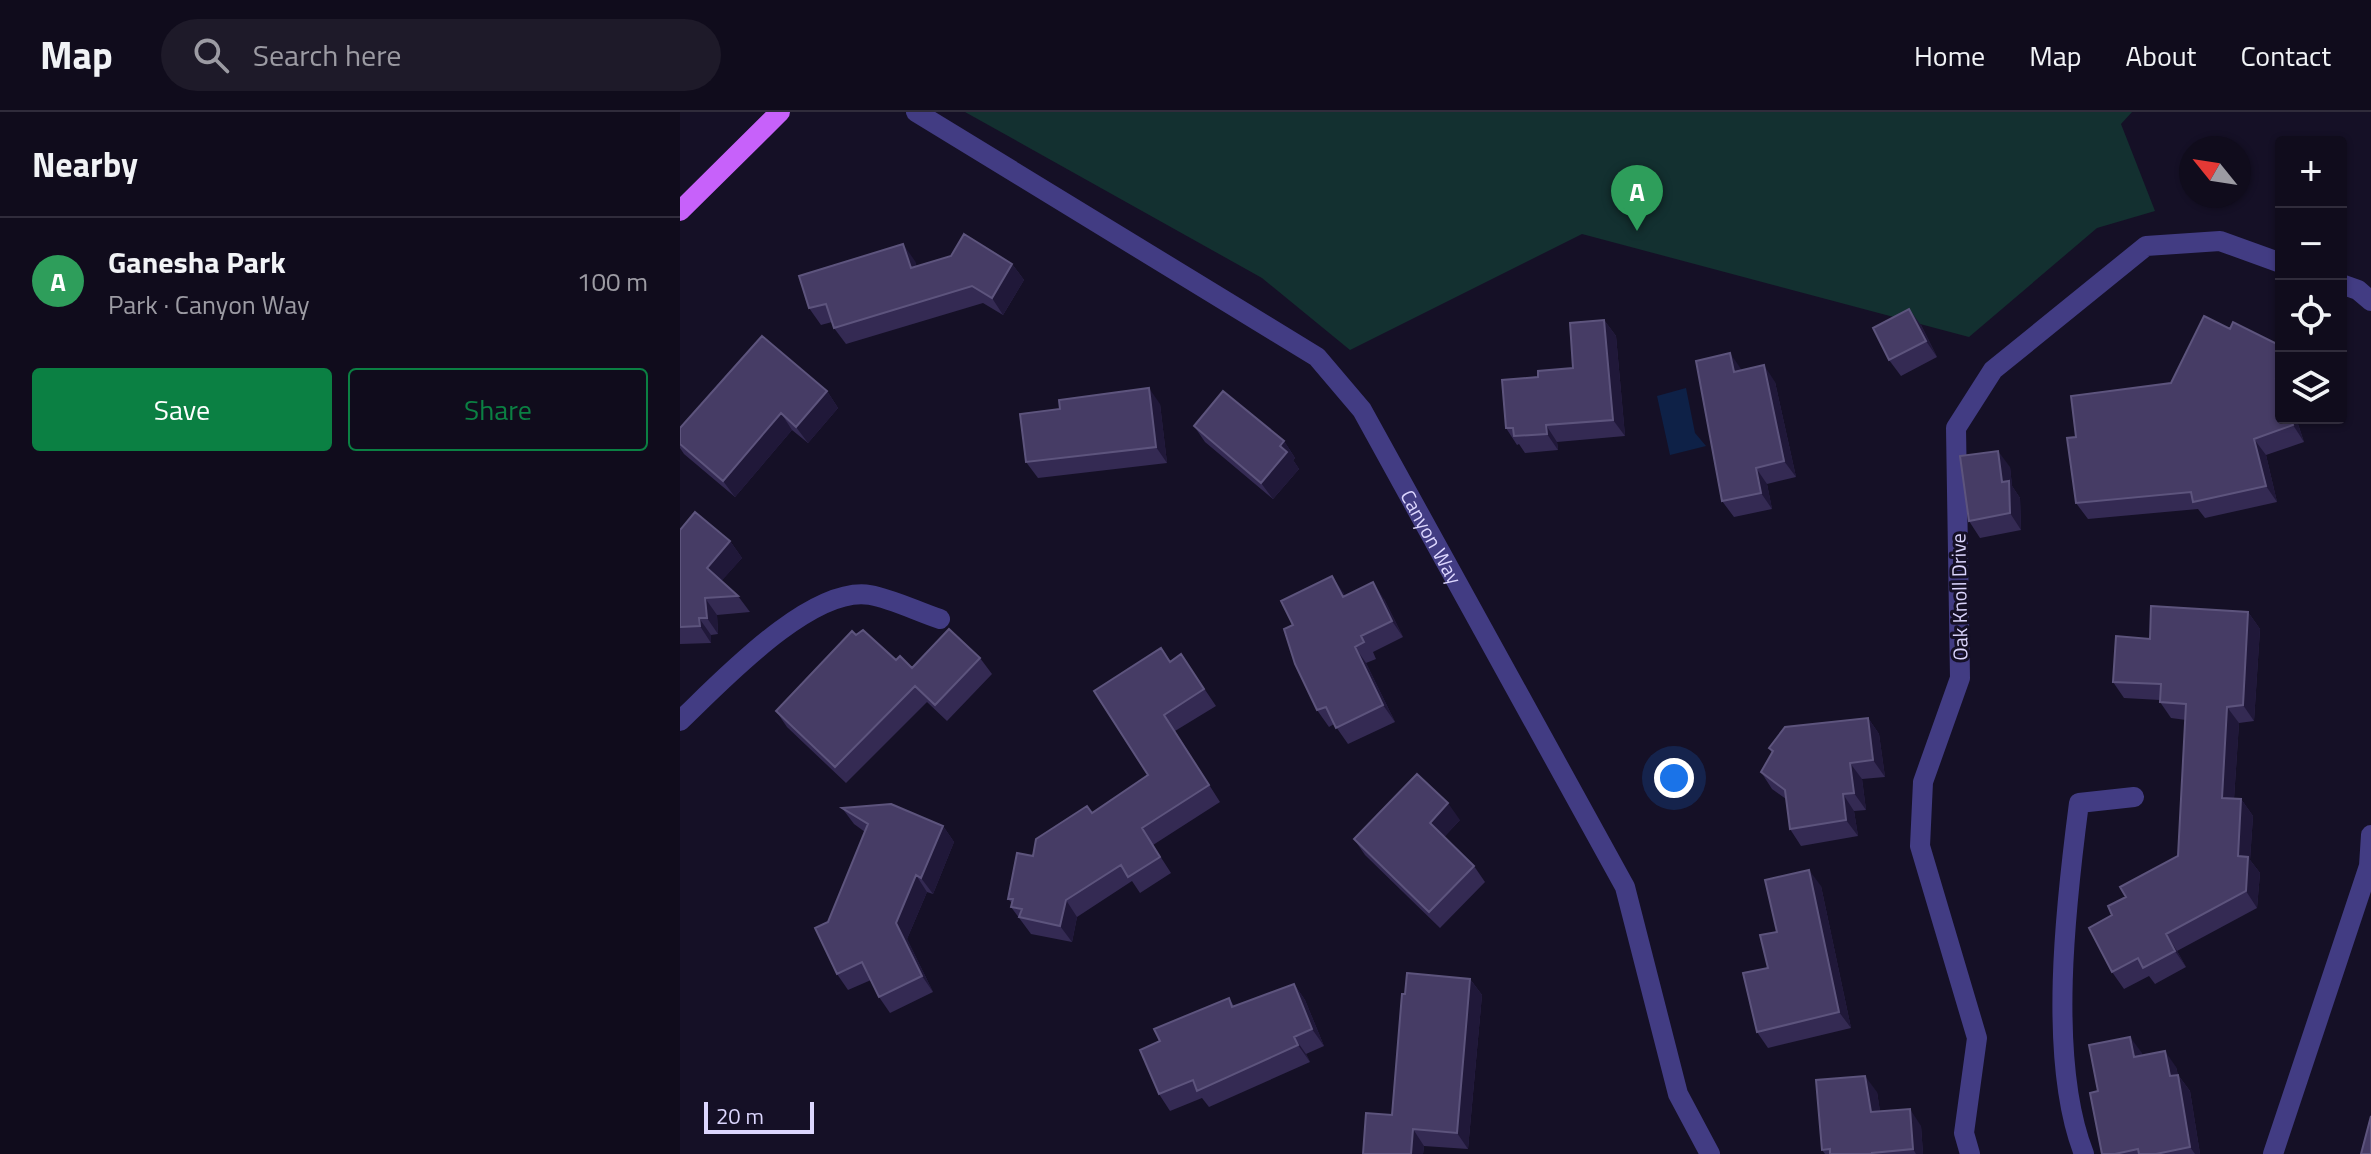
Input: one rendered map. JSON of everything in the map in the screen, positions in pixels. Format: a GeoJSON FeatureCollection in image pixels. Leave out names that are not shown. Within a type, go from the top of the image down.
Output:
{"type":"FeatureCollection","features":[{"type":"Feature","properties":{"kind":"main road"},"geometry":{"type":"LineString","coordinates":[[680,211],[780,112]]}},
{"type":"Feature","properties":{"kind":"street","name":"Canyon Way"},"geometry":{"type":"LineString","coordinates":[[916,112],[1317,357],[1362,410],[1625,887],[1678,1094],[1710,1154]]}},
{"type":"Feature","properties":{"kind":"street","name":"Oak Knoll Drive"},"geometry":{"type":"LineString","coordinates":[[1970,1154],[1964,1133],[1977,1038],[1920,846],[1923,782],[1960,678],[1956,428],[1993,370],[2146,246],[2220,241],[2275,261]]}},
{"type":"Feature","properties":{"kind":"street"},"geometry":{"type":"LineString","coordinates":[[2347,286],[2358,290],[2371,301]]}},
{"type":"Feature","properties":{"kind":"street"},"geometry":{"type":"LineString","coordinates":[[680,721],[763,643],[821,604],[868,595],[940,619]]}},
{"type":"Feature","properties":{"kind":"street"},"geometry":{"type":"LineString","coordinates":[[2084,1154],[2075,1133],[2063,1037],[2066,904],[2079,803],[2134,797]]}},
{"type":"Feature","properties":{"kind":"street"},"geometry":{"type":"LineString","coordinates":[[2273,1154],[2369,866],[2371,835]]}},
{"type":"Feature","properties":{"kind":"green space"},"geometry":{"type":"Polygon","coordinates":[[[965,112],[2132,112],[2121,124],[2155,211],[2097,228],[1969,337],[1582,234],[1350,350],[1262,278],[965,112]]]}},
{"type":"Feature","properties":{"kind":"water"},"geometry":{"type":"Polygon","coordinates":[[[1686,388],[1695,433],[1706,446],[1670,455],[1657,396],[1686,388]]]}},
{"type":"Feature","properties":{"kind":"building"},"geometry":{"type":"Polygon","coordinates":[[[964,234],[1012,264],[992,298],[972,286],[834,328],[826,304],[809,308],[799,276],[903,244],[911,268],[951,256],[964,234]]]}},
{"type":"Feature","properties":{"kind":"building"},"geometry":{"type":"Polygon","coordinates":[[[1909,309],[1926,341],[1889,360],[1873,328],[1909,309]]]}},
{"type":"Feature","properties":{"kind":"building"},"geometry":{"type":"Polygon","coordinates":[[[2204,316],[2230,329],[2233,322],[2275,343],[2275,424],[2293,425],[2254,439],[2266,486],[2193,502],[2191,492],[2076,503],[2067,438],[2076,437],[2071,396],[2171,383],[2204,316]]]}},
{"type":"Feature","properties":{"kind":"building"},"geometry":{"type":"Polygon","coordinates":[[[1604,320],[1613,420],[1546,425],[1547,434],[1514,436],[1513,428],[1506,428],[1502,380],[1538,377],[1538,371],[1573,368],[1570,323],[1604,320]]]}},
{"type":"Feature","properties":{"kind":"building"},"geometry":{"type":"Polygon","coordinates":[[[762,336],[827,391],[796,427],[781,413],[723,481],[680,444],[680,428],[762,336]]]}},
{"type":"Feature","properties":{"kind":"building"},"geometry":{"type":"Polygon","coordinates":[[[1730,353],[1734,372],[1764,365],[1784,461],[1756,468],[1761,493],[1722,501],[1696,361],[1730,353]]]}},
{"type":"Feature","properties":{"kind":"building"},"geometry":{"type":"Polygon","coordinates":[[[1149,388],[1156,447],[1026,462],[1020,414],[1060,409],[1059,400],[1149,388]]]}},
{"type":"Feature","properties":{"kind":"building"},"geometry":{"type":"Polygon","coordinates":[[[1223,391],[1284,441],[1280,446],[1287,452],[1261,483],[1194,426],[1223,391]]]}},
{"type":"Feature","properties":{"kind":"building"},"geometry":{"type":"Polygon","coordinates":[[[1998,451],[2002,482],[2009,481],[2010,513],[1969,521],[1960,456],[1998,451]]]}},
{"type":"Feature","properties":{"kind":"building"},"geometry":{"type":"Polygon","coordinates":[[[695,512],[730,541],[707,568],[738,596],[705,598],[707,618],[699,618],[700,626],[680,627],[680,530],[695,512]]]}},
{"type":"Feature","properties":{"kind":"building"},"geometry":{"type":"Polygon","coordinates":[[[1332,576],[1343,597],[1373,582],[1392,621],[1361,636],[1364,642],[1355,647],[1383,705],[1336,728],[1326,707],[1317,710],[1295,664],[1284,629],[1293,625],[1281,601],[1332,576]]]}},
{"type":"Feature","properties":{"kind":"building"},"geometry":{"type":"Polygon","coordinates":[[[2151,606],[2248,612],[2243,705],[2227,707],[2222,798],[2241,799],[2238,856],[2248,857],[2246,891],[2166,934],[2175,951],[2143,968],[2138,958],[2112,972],[2089,928],[2112,915],[2108,906],[2126,897],[2120,887],[2178,856],[2186,704],[2160,702],[2161,684],[2113,682],[2116,636],[2150,639],[2151,606]]]}},
{"type":"Feature","properties":{"kind":"building"},"geometry":{"type":"Polygon","coordinates":[[[949,629],[980,658],[935,705],[915,686],[835,767],[776,711],[852,631],[856,635],[863,630],[896,660],[900,656],[912,668],[949,629]]]}},
{"type":"Feature","properties":{"kind":"building"},"geometry":{"type":"Polygon","coordinates":[[[1161,648],[1170,662],[1181,654],[1204,689],[1164,715],[1209,785],[1142,828],[1160,857],[1128,877],[1121,865],[1066,900],[1060,926],[1019,917],[1022,909],[1011,907],[1013,899],[1008,899],[1017,853],[1033,856],[1036,839],[1087,806],[1092,813],[1148,775],[1094,691],[1161,648]]]}},
{"type":"Feature","properties":{"kind":"building"},"geometry":{"type":"Polygon","coordinates":[[[1868,718],[1873,760],[1850,763],[1854,793],[1843,794],[1846,820],[1790,829],[1785,790],[1761,772],[1773,751],[1769,748],[1785,727],[1868,718]]]}},
{"type":"Feature","properties":{"kind":"building"},"geometry":{"type":"Polygon","coordinates":[[[1417,774],[1448,803],[1430,823],[1474,866],[1429,912],[1354,839],[1417,774]]]}},
{"type":"Feature","properties":{"kind":"building"},"geometry":{"type":"Polygon","coordinates":[[[891,804],[943,826],[921,878],[916,875],[896,923],[922,976],[879,997],[862,962],[837,974],[815,928],[828,922],[868,824],[842,808],[891,804]]]}},
{"type":"Feature","properties":{"kind":"building"},"geometry":{"type":"Polygon","coordinates":[[[1809,870],[1839,1012],[1757,1032],[1743,973],[1768,968],[1760,935],[1777,932],[1765,880],[1809,870]]]}},
{"type":"Feature","properties":{"kind":"building"},"geometry":{"type":"Polygon","coordinates":[[[1407,973],[1470,979],[1457,1133],[1413,1129],[1411,1154],[1363,1154],[1366,1113],[1392,1115],[1402,994],[1405,994],[1407,973]]]}},
{"type":"Feature","properties":{"kind":"building"},"geometry":{"type":"Polygon","coordinates":[[[1294,984],[1312,1029],[1294,1037],[1298,1045],[1197,1091],[1193,1080],[1159,1094],[1140,1050],[1160,1041],[1154,1029],[1229,998],[1232,1007],[1294,984]]]}},
{"type":"Feature","properties":{"kind":"building"},"geometry":{"type":"Polygon","coordinates":[[[2130,1037],[2134,1057],[2165,1051],[2170,1076],[2178,1075],[2190,1147],[2156,1154],[2139,1154],[2138,1149],[2102,1154],[2090,1093],[2098,1091],[2089,1045],[2130,1037]]]}},
{"type":"Feature","properties":{"kind":"building"},"geometry":{"type":"Polygon","coordinates":[[[1865,1076],[1871,1112],[1910,1109],[1913,1149],[1872,1154],[1830,1154],[1830,1149],[1822,1150],[1816,1080],[1865,1076]]]}},
{"type":"Feature","properties":{"kind":"building"},"geometry":{"type":"Polygon","coordinates":[[[2371,1116],[2371,1154],[2361,1154],[2371,1116]]]}},
{"type":"Feature","properties":{"kind":"place","name":"Ganesha Park"},"geometry":{"type":"Point","coordinates":[1637,231]}}]}
